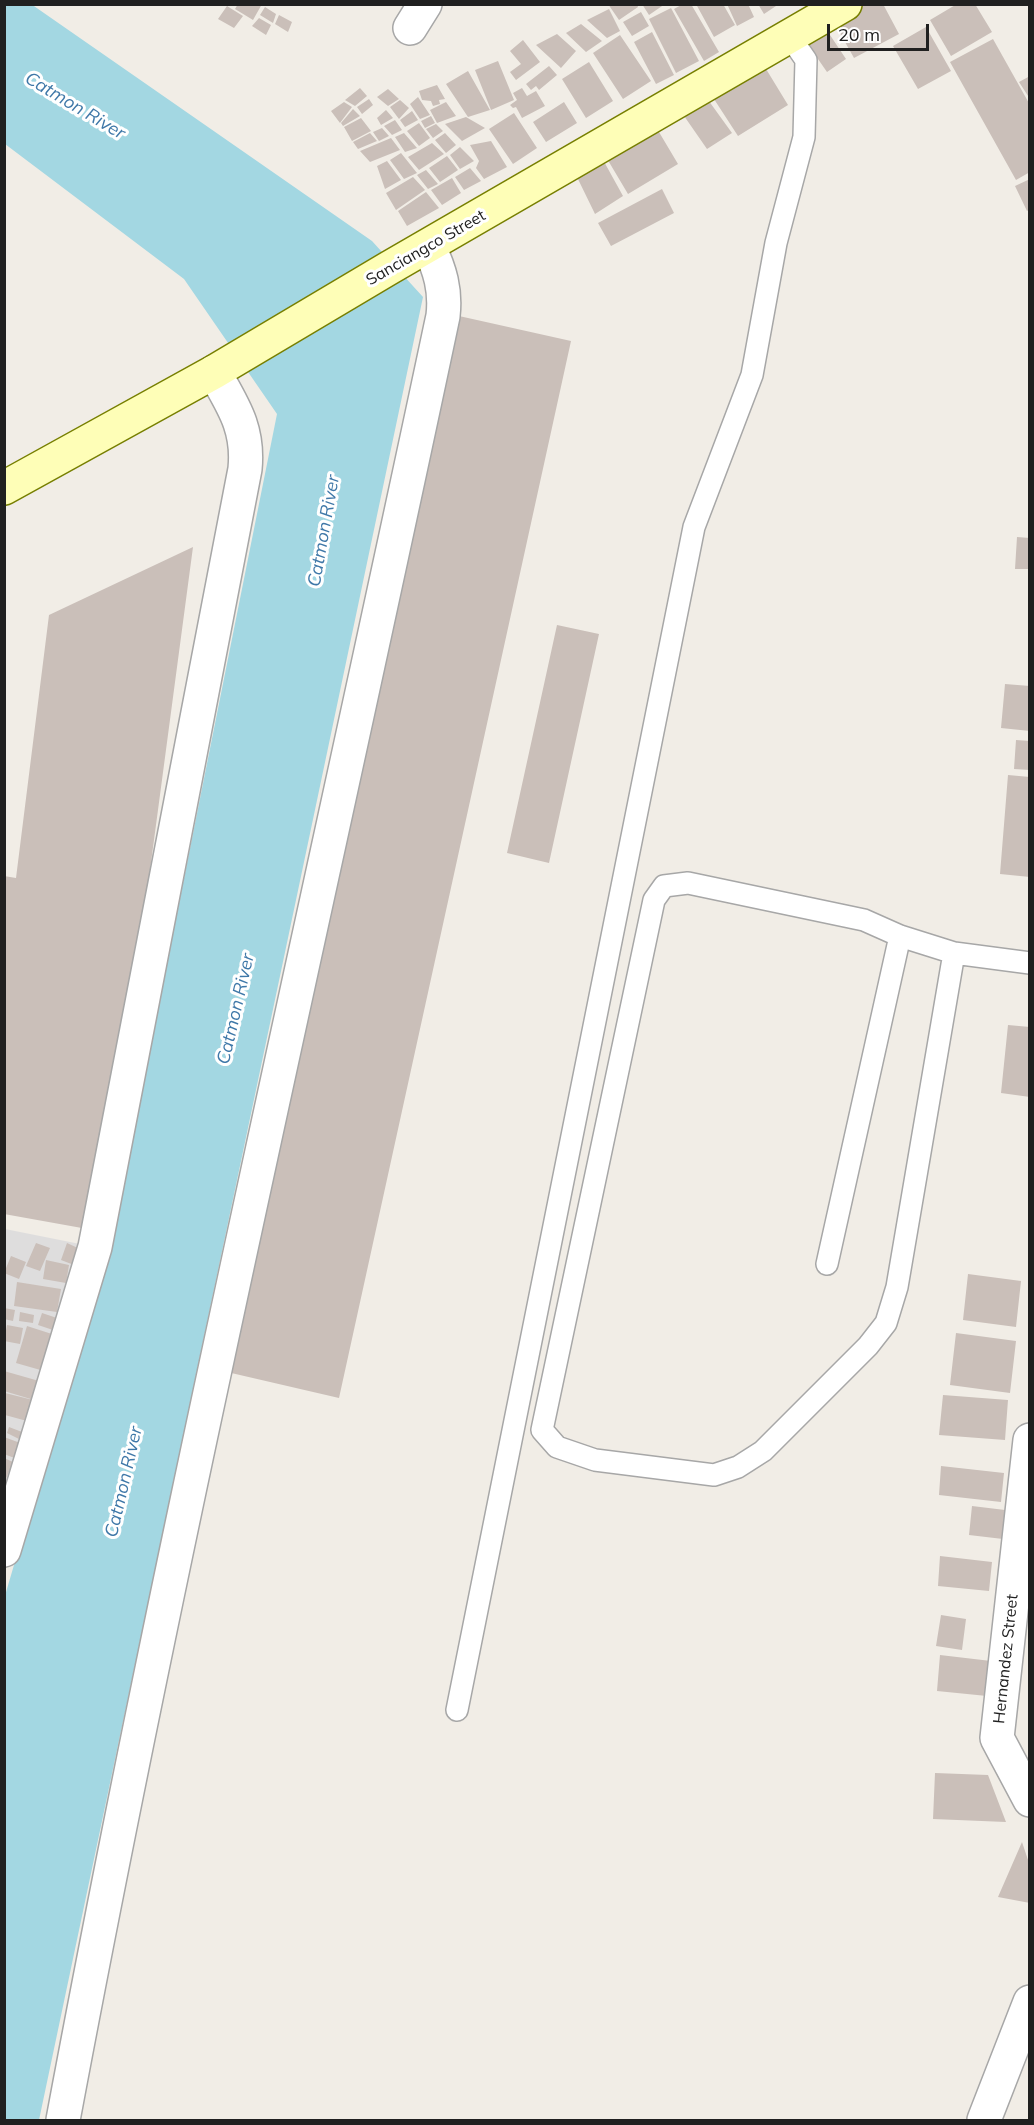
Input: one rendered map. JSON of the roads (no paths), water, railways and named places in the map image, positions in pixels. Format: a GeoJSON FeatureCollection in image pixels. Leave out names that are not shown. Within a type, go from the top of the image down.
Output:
{"type":"FeatureCollection","features":[{"type":"Feature","properties":{"kind":"main road","name":"Sanciangco Street"},"geometry":{"type":"LineString","coordinates":[[4,488],[224,366],[845,4]]}},
{"type":"Feature","properties":{"kind":"street"},"geometry":{"type":"LineString","coordinates":[[63,2121],[175,1554],[443,316],[442,278],[429,247]]}},
{"type":"Feature","properties":{"kind":"street"},"geometry":{"type":"LineString","coordinates":[[4,1550],[94,1247],[244,469],[245,439],[224,366]]}},
{"type":"Feature","properties":{"kind":"street","name":"Hernandez Street"},"geometry":{"type":"LineString","coordinates":[[1029,1453],[998,1738],[1029,1800]]}},
{"type":"Feature","properties":{"kind":"street"},"geometry":{"type":"LineString","coordinates":[[984,2121],[1029,2002]]}},
{"type":"Feature","properties":{"kind":"lane"},"geometry":{"type":"LineString","coordinates":[[458,1710],[694,527],[752,375],[776,243],[804,137],[806,60],[790,37]]}},
{"type":"Feature","properties":{"kind":"lane"},"geometry":{"type":"LineString","coordinates":[[954,953],[897,1287],[886,1323],[868,1346],[763,1451],[738,1467],[714,1475],[595,1460],[557,1447],[542,1430],[654,900],[664,886],[688,883],[864,920],[900,936],[954,953],[1029,963]]}},
{"type":"Feature","properties":{"kind":"lane"},"geometry":{"type":"LineString","coordinates":[[827,1264],[900,936]]}},
{"type":"Feature","properties":{"kind":"water","name":"Catmon River"},"geometry":{"type":"Polygon","coordinates":[[[31,4],[372,241],[423,297],[39,2120],[5,2120],[4,1599],[116,1218],[277,414],[184,279],[5,144],[5,5],[31,4]]]}}]}
